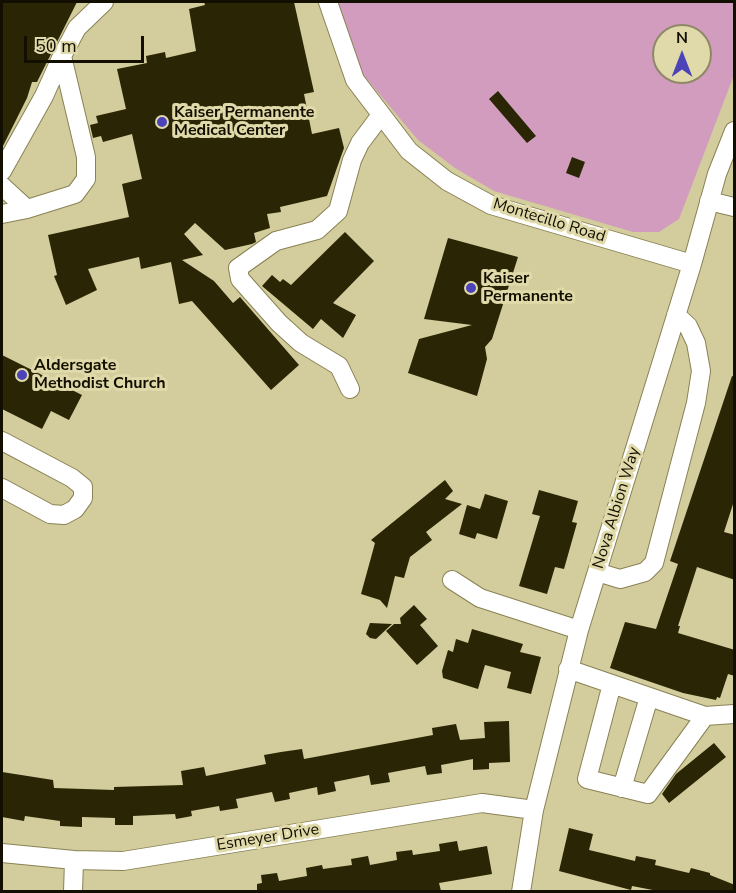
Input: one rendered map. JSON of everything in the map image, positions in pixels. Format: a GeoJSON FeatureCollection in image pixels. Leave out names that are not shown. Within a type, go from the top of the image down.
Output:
{"type":"FeatureCollection","features":[{"type":"Feature","properties":{"kind":"street"},"geometry":{"type":"LineString","coordinates":[[2,171],[44,96],[77,28],[104,2]]}},
{"type":"Feature","properties":{"kind":"street","name":"Montecillo Road"},"geometry":{"type":"LineString","coordinates":[[328,2],[355,80],[409,151],[447,181],[491,205],[692,264]]}},
{"type":"Feature","properties":{"kind":"street"},"geometry":{"type":"LineString","coordinates":[[2,214],[75,194],[86,179],[86,157],[62,56]]}},
{"type":"Feature","properties":{"kind":"street"},"geometry":{"type":"LineString","coordinates":[[350,389],[339,366],[322,358],[279,323],[240,279],[238,268],[276,241],[317,230],[338,211],[346,189],[352,160],[360,143],[381,115]]}},
{"type":"Feature","properties":{"kind":"street","name":"Nova Albion Way"},"geometry":{"type":"LineString","coordinates":[[520,891],[534,810],[579,630],[692,264],[709,201],[728,161],[735,131]]}},
{"type":"Feature","properties":{"kind":"street"},"geometry":{"type":"LineString","coordinates":[[2,186],[27,209]]}},
{"type":"Feature","properties":{"kind":"street"},"geometry":{"type":"LineString","coordinates":[[709,201],[735,207]]}},
{"type":"Feature","properties":{"kind":"street"},"geometry":{"type":"LineString","coordinates":[[597,572],[620,579],[645,572],[654,563],[696,403],[701,371],[696,344],[688,326],[676,315]]}},
{"type":"Feature","properties":{"kind":"street"},"geometry":{"type":"LineString","coordinates":[[2,441],[72,477],[83,487],[83,498],[75,509],[64,515],[50,514],[2,488]]}},
{"type":"Feature","properties":{"kind":"street"},"geometry":{"type":"LineString","coordinates":[[452,580],[480,598],[579,630]]}},
{"type":"Feature","properties":{"kind":"street"},"geometry":{"type":"LineString","coordinates":[[568,669],[705,716],[735,714]]}},
{"type":"Feature","properties":{"kind":"street"},"geometry":{"type":"LineString","coordinates":[[612,684],[587,779],[648,794],[705,716]]}},
{"type":"Feature","properties":{"kind":"street"},"geometry":{"type":"LineString","coordinates":[[622,788],[649,697]]}},
{"type":"Feature","properties":{"kind":"street","name":"Esmeyer Drive"},"geometry":{"type":"LineString","coordinates":[[2,853],[74,860],[123,861],[482,803],[534,810]]}},
{"type":"Feature","properties":{"kind":"street"},"geometry":{"type":"LineString","coordinates":[[74,860],[74,891]]}},
{"type":"Feature","properties":{"kind":"shaded area"},"geometry":{"type":"Polygon","coordinates":[[[337,2],[734,2],[734,75],[679,219],[659,232],[633,232],[494,191],[455,168],[418,140],[360,71],[337,2]]]}},
{"type":"Feature","properties":{"kind":"building"},"geometry":{"type":"Polygon","coordinates":[[[2,2],[77,2],[37,82],[32,82],[27,98],[2,148],[2,2]]]}},
{"type":"Feature","properties":{"kind":"building"},"geometry":{"type":"Polygon","coordinates":[[[204,2],[294,2],[314,92],[304,94],[312,134],[339,128],[344,148],[327,196],[280,207],[281,212],[267,214],[270,228],[254,233],[256,242],[225,250],[195,223],[184,234],[203,255],[182,260],[214,281],[233,303],[240,297],[299,365],[271,390],[192,301],[179,304],[171,262],[141,269],[139,257],[88,269],[97,290],[66,305],[54,276],[57,275],[48,235],[129,217],[122,184],[142,179],[132,134],[103,142],[101,136],[93,138],[90,125],[98,123],[96,116],[126,109],[117,69],[147,63],[146,56],[165,52],[166,58],[196,51],[189,9],[205,5],[204,2]]]}},
{"type":"Feature","properties":{"kind":"building"},"geometry":{"type":"Polygon","coordinates":[[[498,91],[536,136],[527,143],[489,99],[498,91]]]}},
{"type":"Feature","properties":{"kind":"building"},"geometry":{"type":"Polygon","coordinates":[[[572,157],[585,162],[579,178],[566,173],[572,157]]]}},
{"type":"Feature","properties":{"kind":"building"},"geometry":{"type":"Polygon","coordinates":[[[345,232],[374,261],[333,303],[356,315],[343,338],[321,319],[313,329],[262,286],[272,275],[280,282],[283,279],[291,285],[345,232]]]}},
{"type":"Feature","properties":{"kind":"building","name":"Kaiser Permanente"},"geometry":{"type":"Polygon","coordinates":[[[448,238],[518,257],[492,339],[485,347],[487,359],[477,396],[408,373],[419,339],[472,325],[424,319],[448,238]]]}},
{"type":"Feature","properties":{"kind":"building","name":"Aldersgate Methodist Church"},"geometry":{"type":"Polygon","coordinates":[[[2,355],[82,395],[69,420],[51,411],[42,429],[2,409],[2,355]]]}},
{"type":"Feature","properties":{"kind":"building"},"geometry":{"type":"Polygon","coordinates":[[[732,376],[735,377],[735,498],[724,532],[735,535],[735,580],[697,567],[678,626],[680,626],[678,633],[735,650],[735,676],[728,674],[720,698],[717,697],[716,700],[683,693],[610,668],[625,622],[656,629],[678,564],[670,561],[732,376]]]}},
{"type":"Feature","properties":{"kind":"building"},"geometry":{"type":"Polygon","coordinates":[[[445,480],[453,491],[445,499],[462,504],[426,532],[432,540],[410,557],[404,578],[395,576],[387,608],[380,600],[361,594],[375,543],[371,540],[445,480]]]}},
{"type":"Feature","properties":{"kind":"building"},"geometry":{"type":"Polygon","coordinates":[[[539,490],[578,501],[572,522],[577,523],[564,569],[555,567],[547,594],[519,586],[540,516],[532,514],[539,490]]]}},
{"type":"Feature","properties":{"kind":"building"},"geometry":{"type":"Polygon","coordinates":[[[485,494],[508,501],[497,539],[477,533],[475,539],[459,534],[467,505],[480,509],[485,494]]]}},
{"type":"Feature","properties":{"kind":"building"},"geometry":{"type":"Polygon","coordinates":[[[414,605],[427,619],[420,625],[438,646],[417,665],[386,631],[394,624],[401,624],[400,618],[414,605]]]}},
{"type":"Feature","properties":{"kind":"building"},"geometry":{"type":"Polygon","coordinates":[[[370,623],[392,624],[376,639],[366,634],[370,623]]]}},
{"type":"Feature","properties":{"kind":"building"},"geometry":{"type":"Polygon","coordinates":[[[472,629],[523,644],[520,652],[541,657],[531,694],[507,688],[511,672],[485,665],[478,689],[443,678],[442,671],[448,650],[453,652],[456,639],[468,643],[472,629]]]}},
{"type":"Feature","properties":{"kind":"building"},"geometry":{"type":"Polygon","coordinates":[[[509,721],[510,762],[489,763],[489,769],[473,770],[473,759],[441,765],[442,773],[427,775],[425,766],[388,773],[390,782],[371,785],[369,775],[334,782],[336,791],[318,795],[317,787],[289,793],[290,799],[275,802],[272,792],[236,799],[238,808],[220,811],[219,806],[191,811],[192,816],[176,819],[175,814],[133,816],[133,825],[115,825],[115,818],[82,817],[82,827],[60,826],[60,821],[25,816],[24,821],[2,817],[2,772],[53,780],[54,788],[114,790],[114,787],[183,785],[181,771],[204,767],[206,776],[266,764],[264,755],[302,749],[304,759],[433,735],[432,728],[456,724],[460,740],[485,738],[484,722],[509,721]]]}},
{"type":"Feature","properties":{"kind":"building"},"geometry":{"type":"Polygon","coordinates":[[[714,743],[726,757],[669,803],[662,794],[676,774],[714,743]]]}},
{"type":"Feature","properties":{"kind":"building"},"geometry":{"type":"Polygon","coordinates":[[[569,828],[593,834],[589,850],[635,861],[636,856],[656,860],[655,865],[689,873],[691,868],[710,873],[710,875],[735,885],[735,891],[658,891],[632,886],[631,890],[559,871],[569,828]]]}},
{"type":"Feature","properties":{"kind":"building"},"geometry":{"type":"Polygon","coordinates":[[[457,841],[459,851],[487,846],[492,874],[439,883],[441,891],[257,891],[257,884],[262,883],[261,875],[277,873],[279,881],[307,876],[306,868],[322,865],[323,869],[352,865],[351,859],[368,856],[370,865],[397,860],[396,852],[412,850],[413,855],[440,851],[439,844],[457,841]]]}},
{"type":"Feature","properties":{"kind":"place","name":"Kaiser Permanente Medical Center"},"geometry":{"type":"Point","coordinates":[162,122]}},
{"type":"Feature","properties":{"kind":"place","name":"Kaiser Permanente"},"geometry":{"type":"Point","coordinates":[471,288]}},
{"type":"Feature","properties":{"kind":"place","name":"Aldersgate Methodist Church"},"geometry":{"type":"Point","coordinates":[22,375]}}]}
